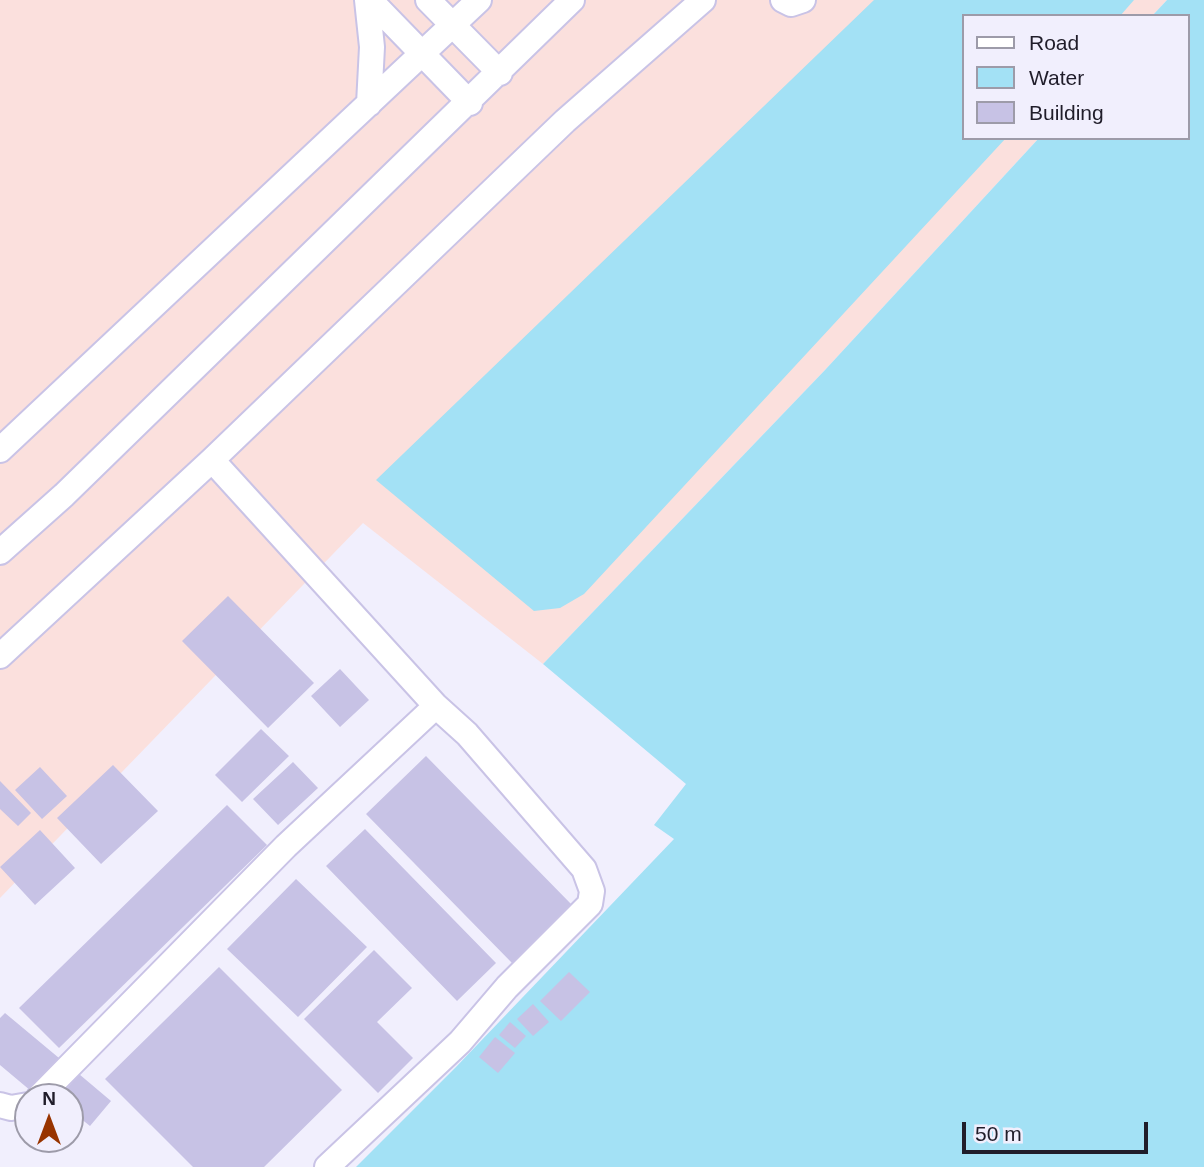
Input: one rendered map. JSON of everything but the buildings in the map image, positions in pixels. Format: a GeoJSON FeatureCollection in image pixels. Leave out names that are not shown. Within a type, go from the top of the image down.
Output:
{"type":"FeatureCollection","features":[{"type":"Feature","properties":{"kind":"lane"},"geometry":{"type":"LineString","coordinates":[[368,0],[470,103]]}},
{"type":"Feature","properties":{"kind":"lane"},"geometry":{"type":"LineString","coordinates":[[368,0],[372,47],[369,104]]}},
{"type":"Feature","properties":{"kind":"lane"},"geometry":{"type":"LineString","coordinates":[[428,0],[500,73]]}},
{"type":"Feature","properties":{"kind":"lane"},"geometry":{"type":"LineString","coordinates":[[0,450],[479,0]]}},
{"type":"Feature","properties":{"kind":"lane"},"geometry":{"type":"LineString","coordinates":[[0,552],[64,495],[470,103],[572,0]]}},
{"type":"Feature","properties":{"kind":"lane"},"geometry":{"type":"LineString","coordinates":[[0,656],[212,460],[565,121],[703,0]]}},
{"type":"Feature","properties":{"kind":"lane"},"geometry":{"type":"LineString","coordinates":[[783,0],[792,4],[803,0]]}},
{"type":"Feature","properties":{"kind":"lane"},"geometry":{"type":"LineString","coordinates":[[212,460],[436,706],[467,734],[584,869],[590,882],[590,904],[507,987],[460,1042],[327,1167]]}},
{"type":"Feature","properties":{"kind":"lane"},"geometry":{"type":"LineString","coordinates":[[53,1083],[286,846],[436,706]]}},
{"type":"Feature","properties":{"kind":"shaded area"},"geometry":{"type":"Polygon","coordinates":[[[0,0],[1167,0],[1154,14],[962,14],[962,140],[1037,140],[825,370],[543,664],[363,523],[0,898],[0,0]]]}},
{"type":"Feature","properties":{"kind":"water"},"geometry":{"type":"Polygon","coordinates":[[[874,0],[1134,0],[1122,14],[962,14],[962,140],[1004,140],[584,594],[560,608],[534,611],[376,480],[874,0]]]}},
{"type":"Feature","properties":{"kind":"water"},"geometry":{"type":"Polygon","coordinates":[[[1167,0],[1204,0],[1204,1167],[356,1167],[456,1067],[674,839],[654,825],[686,784],[543,664],[825,370],[1037,140],[1190,140],[1190,14],[1154,14],[1167,0]]]}}]}
